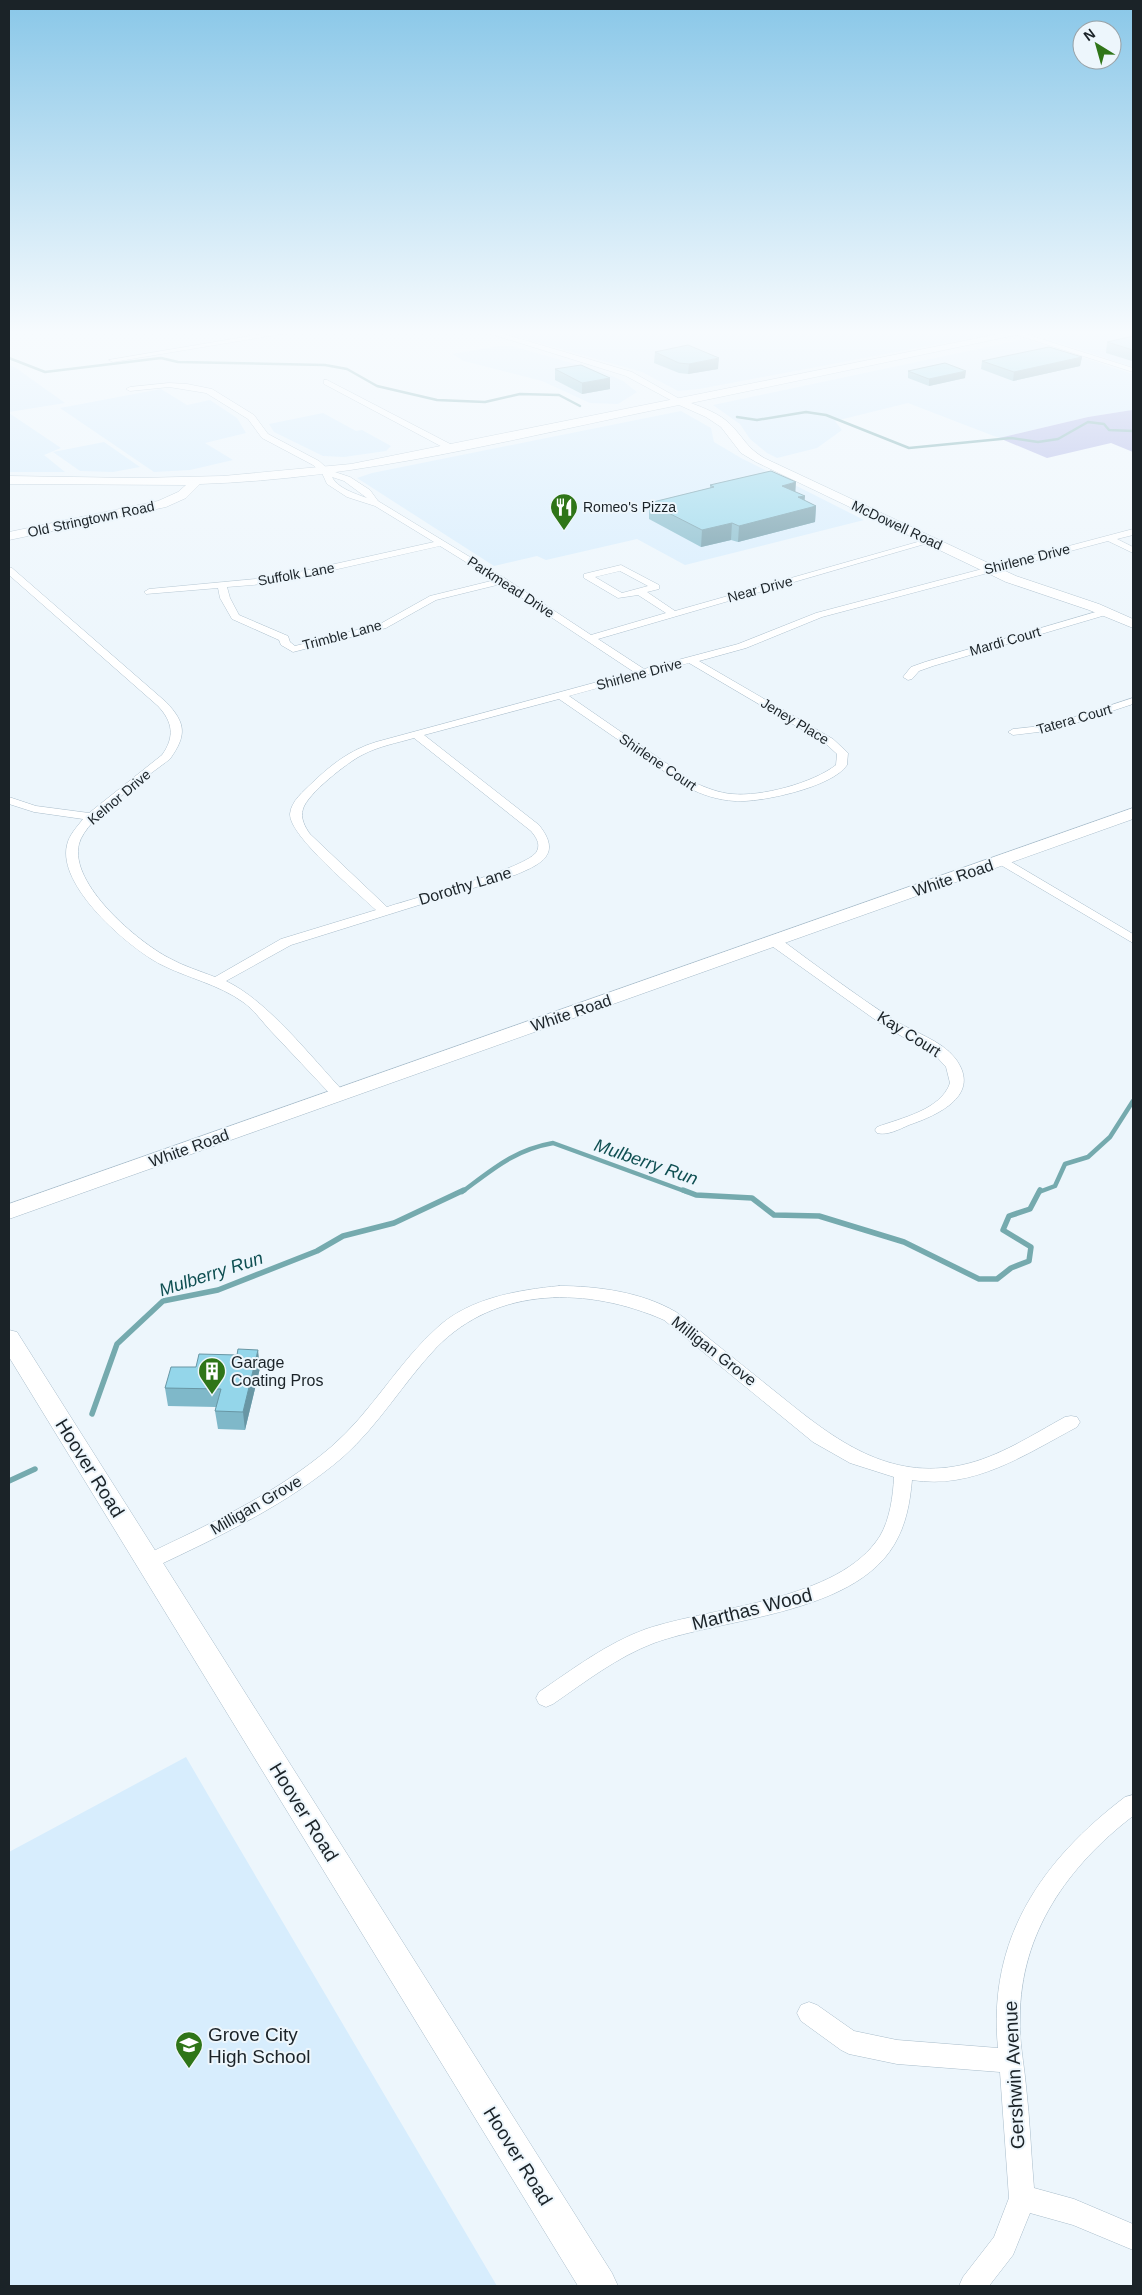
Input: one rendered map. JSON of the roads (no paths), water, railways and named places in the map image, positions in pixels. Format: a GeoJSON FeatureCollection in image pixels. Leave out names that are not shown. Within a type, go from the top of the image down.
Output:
{"type":"FeatureCollection","features":[{"type":"Feature","properties":{"kind":"main road"},"geometry":{"type":"LineString","coordinates":[[9,480],[196,481],[254,479],[326,472],[507,437]]}},
{"type":"Feature","properties":{"kind":"main road","name":"McDowell Road"},"geometry":{"type":"LineString","coordinates":[[734,437],[740,446],[751,455],[931,541],[1022,583],[1106,612],[1133,624]]}},
{"type":"Feature","properties":{"kind":"main road","name":"Old Stringtown Road"},"geometry":{"type":"LineString","coordinates":[[9,536],[162,504],[182,495],[196,481]]}},
{"type":"Feature","properties":{"kind":"main road","name":"White Road"},"geometry":{"type":"LineString","coordinates":[[9,1212],[1133,814]]}},
{"type":"Feature","properties":{"kind":"main road","name":"Hoover Road"},"geometry":{"type":"LineString","coordinates":[[9,1338],[599,2286]]}},
{"type":"Feature","properties":{"kind":"street","name":"Parkmead Drive"},"geometry":{"type":"LineString","coordinates":[[267,437],[316,463],[326,472],[330,482],[350,495],[378,504],[503,581],[643,673]]}},
{"type":"Feature","properties":{"kind":"street"},"geometry":{"type":"LineString","coordinates":[[432,437],[453,448]]}},
{"type":"Feature","properties":{"kind":"street","name":"Shirlene Drive"},"geometry":{"type":"LineString","coordinates":[[384,911],[306,837],[299,828],[297,810],[302,800],[344,759],[367,748],[416,734],[742,646],[819,614],[1133,532]]}},
{"type":"Feature","properties":{"kind":"street"},"geometry":{"type":"LineString","coordinates":[[1108,538],[1133,550]]}},
{"type":"Feature","properties":{"kind":"street","name":"Near Drive"},"geometry":{"type":"LineString","coordinates":[[590,638],[931,541]]}},
{"type":"Feature","properties":{"kind":"street","name":"Suffolk Lane"},"geometry":{"type":"LineString","coordinates":[[148,592],[290,578],[442,543]]}},
{"type":"Feature","properties":{"kind":"street"},"geometry":{"type":"LineString","coordinates":[[639,591],[656,587],[622,568],[587,576],[620,596],[639,591],[674,614]]}},
{"type":"Feature","properties":{"kind":"street","name":"Kelnor Drive"},"geometry":{"type":"LineString","coordinates":[[9,570],[162,704],[170,712],[178,728],[174,747],[166,756],[103,807],[84,827],[74,844],[72,864],[82,885],[123,932],[139,946],[166,962],[217,981],[250,1002],[339,1095]]}},
{"type":"Feature","properties":{"kind":"street","name":"Trimble Lane"},"geometry":{"type":"LineString","coordinates":[[222,585],[224,598],[235,617],[276,633],[284,638],[285,643],[293,649],[383,626],[433,598],[503,581]]}},
{"type":"Feature","properties":{"kind":"street","name":"Mardi Court"},"geometry":{"type":"LineString","coordinates":[[908,677],[915,669],[929,664],[1106,612]]}},
{"type":"Feature","properties":{"kind":"street","name":"Jeney Place"},"geometry":{"type":"LineString","coordinates":[[691,660],[830,741],[842,753],[843,760],[840,767],[831,773],[796,786]]}},
{"type":"Feature","properties":{"kind":"street","name":"Shirlene Court"},"geometry":{"type":"LineString","coordinates":[[560,695],[701,790],[720,796],[742,798],[769,794],[796,786]]}},
{"type":"Feature","properties":{"kind":"street","name":"Tatera Court"},"geometry":{"type":"LineString","coordinates":[[1013,732],[1051,728],[1133,701]]}},
{"type":"Feature","properties":{"kind":"street","name":"Dorothy Lane"},"geometry":{"type":"LineString","coordinates":[[217,981],[286,942],[530,864],[537,860],[546,848],[542,835],[416,734]]}},
{"type":"Feature","properties":{"kind":"street"},"geometry":{"type":"LineString","coordinates":[[9,800],[34,809],[92,817]]}},
{"type":"Feature","properties":{"kind":"street"},"geometry":{"type":"LineString","coordinates":[[1002,861],[1133,939]]}},
{"type":"Feature","properties":{"kind":"street","name":"Kay Court"},"geometry":{"type":"LineString","coordinates":[[774,942],[891,1024],[938,1051],[950,1061],[955,1072],[957,1084],[954,1092],[948,1099],[929,1112],[882,1130]]}},
{"type":"Feature","properties":{"kind":"street","name":"Milligan Grove"},"geometry":{"type":"LineString","coordinates":[[148,1562],[241,1517],[292,1488],[338,1452],[369,1420],[426,1350],[445,1330],[478,1310],[526,1294],[549,1291],[599,1292],[650,1306],[687,1327],[819,1437],[836,1448],[880,1468],[904,1473],[958,1473],[982,1467],[1071,1422]]}},
{"type":"Feature","properties":{"kind":"street","name":"Marthas Wood"},"geometry":{"type":"LineString","coordinates":[[546,1698],[610,1655],[649,1636],[700,1621],[801,1598],[825,1590],[848,1578],[871,1561],[886,1541],[902,1502],[904,1473]]}},
{"type":"Feature","properties":{"kind":"street","name":"Gershwin Avenue"},"geometry":{"type":"LineString","coordinates":[[972,2286],[992,2265],[1013,2230],[1022,2198],[1008,2000],[1016,1952],[1035,1908],[1062,1867],[1099,1829],[1133,1804]]}},
{"type":"Feature","properties":{"kind":"street"},"geometry":{"type":"LineString","coordinates":[[809,2013],[849,2042],[897,2052],[1012,2061]]}},
{"type":"Feature","properties":{"kind":"street"},"geometry":{"type":"LineString","coordinates":[[1022,2198],[1074,2212],[1133,2237]]}},
{"type":"Feature","properties":{"kind":"waterway"},"geometry":{"type":"LineString","coordinates":[[882,437],[909,448],[1011,438],[1038,442],[1061,437]]}},
{"type":"Feature","properties":{"kind":"waterway","name":"Mulberry Run"},"geometry":{"type":"LineString","coordinates":[[1039,1192],[1055,1186],[1065,1164],[1088,1157],[1110,1137],[1133,1101]]}},
{"type":"Feature","properties":{"kind":"waterway","name":"Mulberry Run"},"geometry":{"type":"LineString","coordinates":[[462,1192],[494,1168],[515,1156],[527,1150],[553,1143],[687,1192]]}},
{"type":"Feature","properties":{"kind":"waterway","name":"Mulberry Run"},"geometry":{"type":"LineString","coordinates":[[92,1414],[117,1344],[163,1301],[218,1290],[317,1251],[343,1236],[394,1223],[464,1190]]}},
{"type":"Feature","properties":{"kind":"waterway","name":"Mulberry Run"},"geometry":{"type":"LineString","coordinates":[[683,1190],[696,1195],[752,1198],[774,1215],[819,1216],[904,1242],[979,1279],[997,1279],[1011,1268],[1029,1261],[1031,1247],[1003,1230],[1009,1216],[1030,1209],[1040,1190]]}},
{"type":"Feature","properties":{"kind":"waterway","name":"Mulberry Run"},"geometry":{"type":"LineString","coordinates":[[9,1481],[35,1469]]}},
{"type":"Feature","properties":{"kind":"place","name":"Romeo's Pizza"},"geometry":{"type":"Point","coordinates":[564,531]}},
{"type":"Feature","properties":{"kind":"place","name":"Garage Coating Pros"},"geometry":{"type":"Point","coordinates":[212,1395]}},
{"type":"Feature","properties":{"kind":"place","name":"Grove City High School"},"geometry":{"type":"Point","coordinates":[189,2069]}}]}
